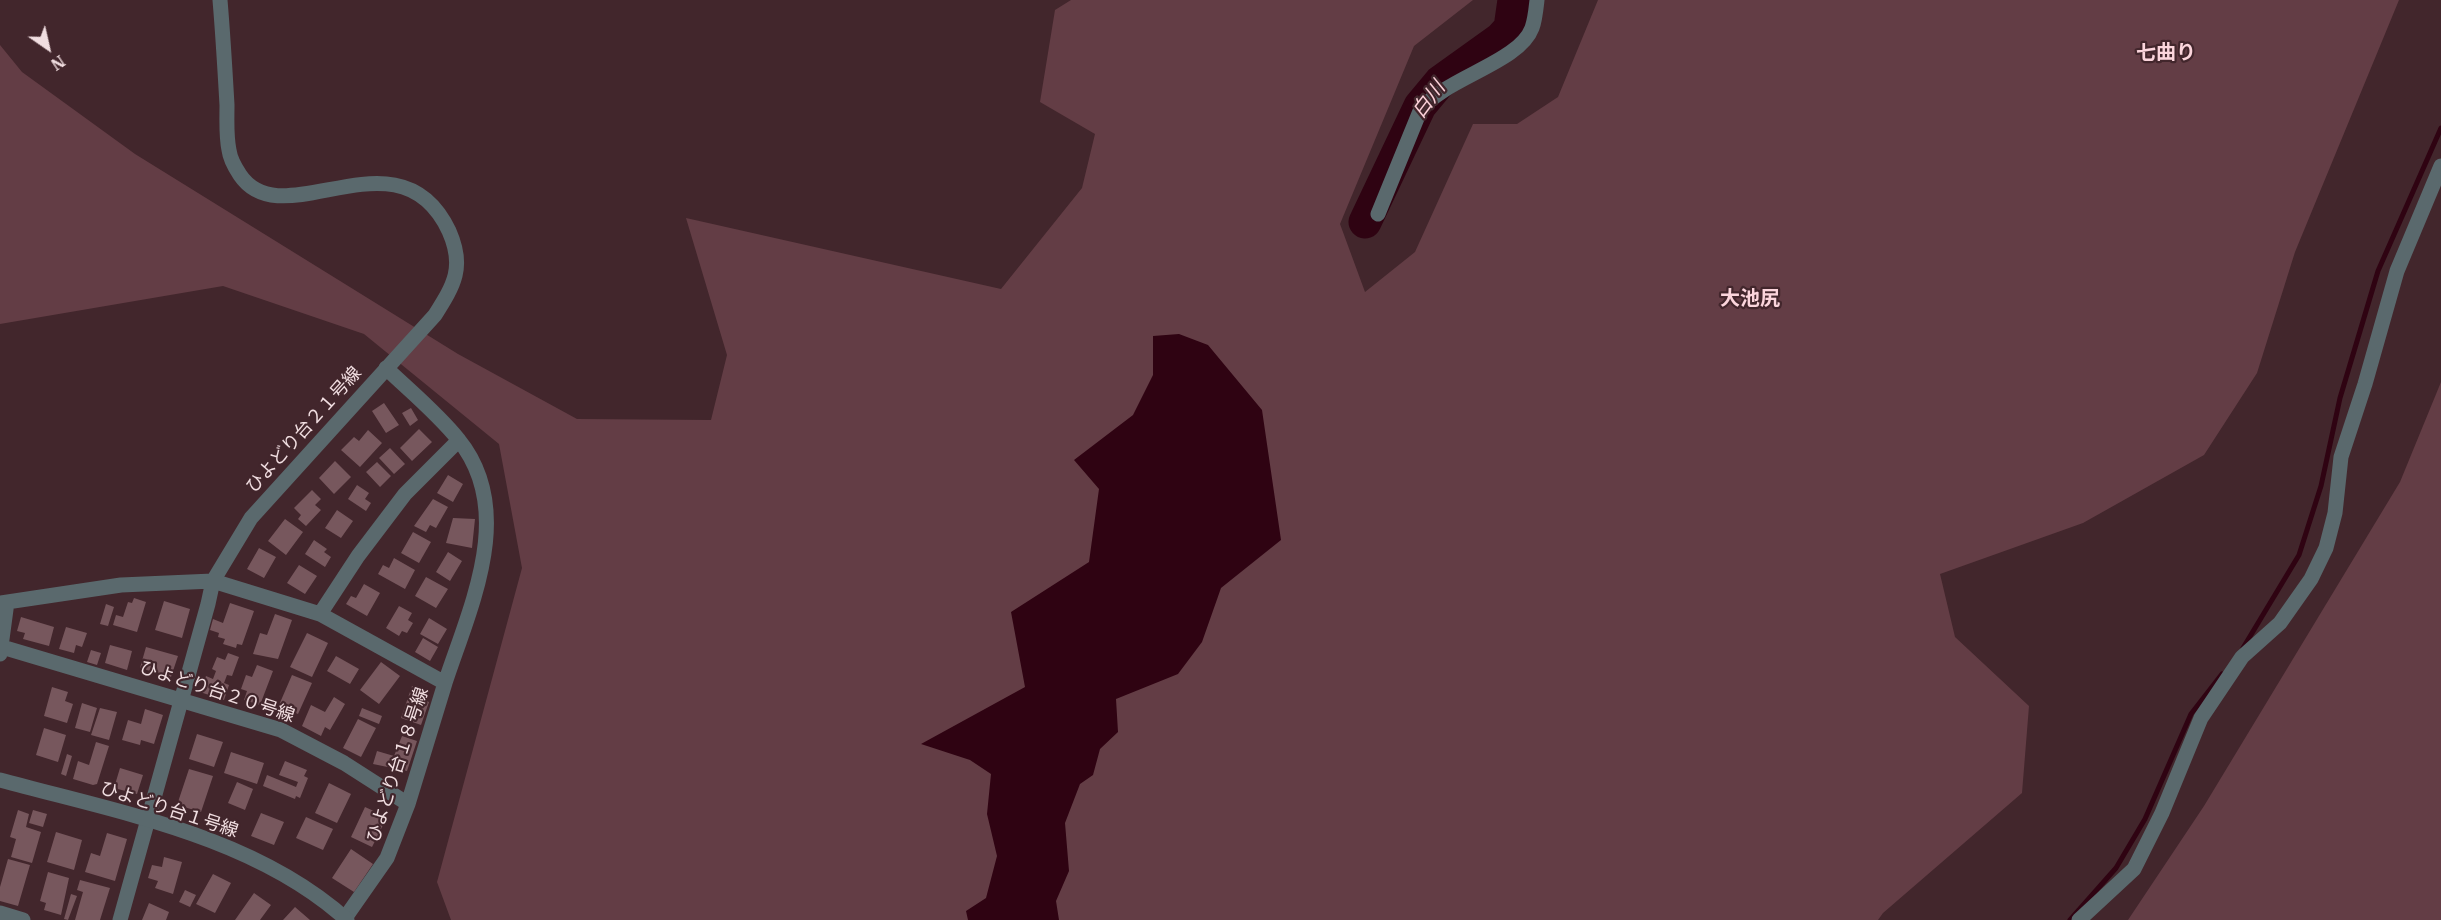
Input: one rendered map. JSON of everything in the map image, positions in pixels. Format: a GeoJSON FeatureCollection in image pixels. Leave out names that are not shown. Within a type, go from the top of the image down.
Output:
{"type":"FeatureCollection","features":[{"type":"Feature","properties":{"kind":"street"},"geometry":{"type":"LineString","coordinates":[[220,0],[229,152],[241,177],[262,193],[289,197],[374,182],[412,189],[440,213],[455,245],[456,281],[435,315],[387,368]]}},
{"type":"Feature","properties":{"kind":"street"},"geometry":{"type":"LineString","coordinates":[[1378,214],[1425,103],[1438,92],[1521,44],[1532,29],[1537,0]]}},
{"type":"Feature","properties":{"kind":"street"},"geometry":{"type":"LineString","coordinates":[[2079,920],[2134,869],[2162,813],[2201,718],[2242,657],[2280,623],[2311,579],[2326,548],[2335,513],[2341,457],[2397,271],[2441,166]]}},
{"type":"Feature","properties":{"kind":"street","name":"ひよどり台２１号線"},"geometry":{"type":"LineString","coordinates":[[120,920],[213,581],[251,518],[387,368],[459,440],[479,478],[489,521],[482,569],[445,683]]}},
{"type":"Feature","properties":{"kind":"street"},"geometry":{"type":"LineString","coordinates":[[320,614],[358,556],[405,494],[459,440]]}},
{"type":"Feature","properties":{"kind":"street","name":"ひよどり台１８号線"},"geometry":{"type":"LineString","coordinates":[[4,603],[121,585],[213,581],[320,614],[445,683],[408,804],[387,858],[346,919]]}},
{"type":"Feature","properties":{"kind":"street"},"geometry":{"type":"LineString","coordinates":[[1,650],[4,603]]}},
{"type":"Feature","properties":{"kind":"street","name":"ひよどり台２０号線"},"geometry":{"type":"LineString","coordinates":[[1,650],[180,699],[281,730],[344,764],[408,804]]}},
{"type":"Feature","properties":{"kind":"street","name":"ひよどり台１号線"},"geometry":{"type":"LineString","coordinates":[[0,780],[147,821],[227,847],[302,885],[346,919]]}},
{"type":"Feature","properties":{"kind":"street"},"geometry":{"type":"LineString","coordinates":[[0,913],[23,920]]}},
{"type":"Feature","properties":{"kind":"shaded area"},"geometry":{"type":"Polygon","coordinates":[[[1071,0],[1473,0],[1414,46],[1340,224],[1365,292],[1415,252],[1473,124],[1517,124],[1558,97],[1598,0],[2399,0],[2295,252],[2257,373],[2204,455],[2083,523],[1940,574],[1955,637],[2029,706],[2022,793],[1883,913],[1878,920],[451,920],[437,882],[522,568],[499,444],[364,334],[223,286],[0,324],[0,45],[22,72],[135,154],[458,354],[577,419],[711,420],[727,355],[686,218],[1001,289],[1082,188],[1095,134],[1040,102],[1055,10],[1071,0]]]}},
{"type":"Feature","properties":{"kind":"shaded area"},"geometry":{"type":"Polygon","coordinates":[[[1179,334],[1208,345],[1262,410],[1281,540],[1221,588],[1202,642],[1178,674],[1116,699],[1118,732],[1100,749],[1093,775],[1080,784],[1065,823],[1069,871],[1056,901],[1059,920],[968,920],[966,911],[986,898],[997,856],[987,814],[991,774],[970,760],[921,744],[1025,687],[1011,612],[1089,562],[1099,489],[1074,460],[1133,415],[1153,375],[1153,336],[1179,334]]]}},
{"type":"Feature","properties":{"kind":"shaded area"},"geometry":{"type":"Polygon","coordinates":[[[2441,382],[2441,920],[2128,920],[2204,806],[2400,482],[2441,382]]]}},
{"type":"Feature","properties":{"kind":"building"},"geometry":{"type":"Polygon","coordinates":[[[384,403],[399,425],[386,433],[372,411],[384,403]]]}},
{"type":"Feature","properties":{"kind":"building"},"geometry":{"type":"Polygon","coordinates":[[[411,408],[418,420],[410,426],[402,413],[411,408]]]}},
{"type":"Feature","properties":{"kind":"building"},"geometry":{"type":"Polygon","coordinates":[[[419,429],[432,442],[412,461],[400,448],[419,429]]]}},
{"type":"Feature","properties":{"kind":"building"},"geometry":{"type":"Polygon","coordinates":[[[368,430],[382,443],[360,467],[341,450],[354,437],[359,441],[368,430]]]}},
{"type":"Feature","properties":{"kind":"building"},"geometry":{"type":"Polygon","coordinates":[[[390,448],[405,464],[394,474],[379,458],[390,448]]]}},
{"type":"Feature","properties":{"kind":"building"},"geometry":{"type":"Polygon","coordinates":[[[335,461],[351,477],[334,494],[319,478],[335,461]]]}},
{"type":"Feature","properties":{"kind":"building"},"geometry":{"type":"Polygon","coordinates":[[[377,462],[391,476],[380,487],[366,472],[377,462]]]}},
{"type":"Feature","properties":{"kind":"building"},"geometry":{"type":"Polygon","coordinates":[[[448,475],[463,484],[453,502],[437,493],[448,475]]]}},
{"type":"Feature","properties":{"kind":"building"},"geometry":{"type":"Polygon","coordinates":[[[357,485],[369,493],[365,499],[371,503],[366,511],[348,499],[357,485]]]}},
{"type":"Feature","properties":{"kind":"building"},"geometry":{"type":"Polygon","coordinates":[[[312,490],[321,499],[315,505],[321,510],[306,526],[298,519],[301,515],[294,508],[312,490]]]}},
{"type":"Feature","properties":{"kind":"building"},"geometry":{"type":"Polygon","coordinates":[[[433,499],[448,507],[436,528],[430,525],[426,532],[414,526],[433,499]]]}},
{"type":"Feature","properties":{"kind":"building"},"geometry":{"type":"Polygon","coordinates":[[[337,510],[353,521],[341,538],[325,528],[337,510]]]}},
{"type":"Feature","properties":{"kind":"building"},"geometry":{"type":"Polygon","coordinates":[[[453,518],[475,519],[472,548],[446,543],[453,518]]]}},
{"type":"Feature","properties":{"kind":"building"},"geometry":{"type":"Polygon","coordinates":[[[285,519],[303,532],[286,555],[268,541],[285,519]]]}},
{"type":"Feature","properties":{"kind":"building"},"geometry":{"type":"Polygon","coordinates":[[[413,532],[431,542],[419,563],[401,553],[413,532]]]}},
{"type":"Feature","properties":{"kind":"building"},"geometry":{"type":"Polygon","coordinates":[[[314,540],[327,549],[324,552],[331,557],[325,567],[305,554],[314,540]]]}},
{"type":"Feature","properties":{"kind":"building"},"geometry":{"type":"Polygon","coordinates":[[[259,548],[276,557],[264,578],[247,569],[259,548]]]}},
{"type":"Feature","properties":{"kind":"building"},"geometry":{"type":"Polygon","coordinates":[[[448,552],[462,561],[450,581],[436,572],[448,552]]]}},
{"type":"Feature","properties":{"kind":"building"},"geometry":{"type":"Polygon","coordinates":[[[394,558],[415,570],[405,589],[378,574],[383,565],[389,568],[394,558]]]}},
{"type":"Feature","properties":{"kind":"building"},"geometry":{"type":"Polygon","coordinates":[[[299,565],[317,576],[305,594],[287,583],[299,565]]]}},
{"type":"Feature","properties":{"kind":"building"},"geometry":{"type":"Polygon","coordinates":[[[426,577],[448,589],[436,608],[415,596],[426,577]]]}},
{"type":"Feature","properties":{"kind":"building"},"geometry":{"type":"Polygon","coordinates":[[[364,584],[380,593],[367,616],[346,604],[351,596],[356,598],[364,584]]]}},
{"type":"Feature","properties":{"kind":"building"},"geometry":{"type":"Polygon","coordinates":[[[134,598],[146,602],[137,632],[113,625],[116,615],[123,617],[128,602],[132,603],[134,598]]]}},
{"type":"Feature","properties":{"kind":"building"},"geometry":{"type":"Polygon","coordinates":[[[164,601],[190,609],[182,638],[155,630],[164,601]]]}},
{"type":"Feature","properties":{"kind":"building"},"geometry":{"type":"Polygon","coordinates":[[[230,603],[254,611],[242,645],[237,644],[236,648],[223,644],[225,639],[218,637],[219,633],[210,630],[213,619],[223,623],[230,603]]]}},
{"type":"Feature","properties":{"kind":"building"},"geometry":{"type":"Polygon","coordinates":[[[106,604],[114,607],[108,626],[100,624],[106,604]]]}},
{"type":"Feature","properties":{"kind":"building"},"geometry":{"type":"Polygon","coordinates":[[[399,606],[412,613],[408,620],[413,623],[407,633],[402,631],[399,636],[386,628],[399,606]]]}},
{"type":"Feature","properties":{"kind":"building"},"geometry":{"type":"Polygon","coordinates":[[[275,614],[292,620],[278,659],[253,654],[260,633],[267,635],[275,614]]]}},
{"type":"Feature","properties":{"kind":"building"},"geometry":{"type":"Polygon","coordinates":[[[21,617],[54,627],[49,646],[23,639],[25,633],[17,631],[21,617]]]}},
{"type":"Feature","properties":{"kind":"building"},"geometry":{"type":"Polygon","coordinates":[[[429,618],[447,629],[438,644],[420,634],[429,618]]]}},
{"type":"Feature","properties":{"kind":"building"},"geometry":{"type":"Polygon","coordinates":[[[66,627],[87,633],[82,647],[76,645],[74,653],[59,649],[66,627]]]}},
{"type":"Feature","properties":{"kind":"building"},"geometry":{"type":"Polygon","coordinates":[[[307,633],[328,643],[312,677],[290,667],[307,633]]]}},
{"type":"Feature","properties":{"kind":"building"},"geometry":{"type":"Polygon","coordinates":[[[423,638],[438,647],[430,661],[415,652],[423,638]]]}},
{"type":"Feature","properties":{"kind":"building"},"geometry":{"type":"Polygon","coordinates":[[[110,645],[132,651],[127,670],[105,663],[110,645]]]}},
{"type":"Feature","properties":{"kind":"building"},"geometry":{"type":"Polygon","coordinates":[[[146,647],[178,656],[171,677],[140,668],[146,647]]]}},
{"type":"Feature","properties":{"kind":"building"},"geometry":{"type":"Polygon","coordinates":[[[91,650],[101,653],[97,665],[87,662],[91,650]]]}},
{"type":"Feature","properties":{"kind":"building"},"geometry":{"type":"Polygon","coordinates":[[[228,653],[239,657],[232,676],[227,675],[224,683],[229,685],[224,700],[200,692],[206,676],[213,679],[216,671],[212,669],[217,657],[225,660],[228,653]]]}},
{"type":"Feature","properties":{"kind":"building"},"geometry":{"type":"Polygon","coordinates":[[[336,656],[359,669],[350,684],[327,671],[336,656]]]}},
{"type":"Feature","properties":{"kind":"building"},"geometry":{"type":"Polygon","coordinates":[[[381,662],[400,676],[379,704],[360,690],[381,662]]]}},
{"type":"Feature","properties":{"kind":"building"},"geometry":{"type":"Polygon","coordinates":[[[257,665],[273,671],[260,705],[244,700],[247,691],[241,689],[246,675],[252,677],[257,665]]]}},
{"type":"Feature","properties":{"kind":"building"},"geometry":{"type":"Polygon","coordinates":[[[292,675],[312,683],[298,714],[279,705],[292,675]]]}},
{"type":"Feature","properties":{"kind":"building"},"geometry":{"type":"Polygon","coordinates":[[[412,686],[428,692],[424,700],[429,702],[421,725],[401,718],[412,686]]]}},
{"type":"Feature","properties":{"kind":"building"},"geometry":{"type":"Polygon","coordinates":[[[52,687],[68,692],[65,701],[73,704],[67,723],[44,716],[52,687]]]}},
{"type":"Feature","properties":{"kind":"building"},"geometry":{"type":"Polygon","coordinates":[[[334,697],[345,704],[330,730],[325,727],[321,736],[302,726],[311,705],[325,712],[334,697]]]}},
{"type":"Feature","properties":{"kind":"building"},"geometry":{"type":"Polygon","coordinates":[[[82,703],[97,708],[90,732],[75,728],[82,703]]]}},
{"type":"Feature","properties":{"kind":"building"},"geometry":{"type":"Polygon","coordinates":[[[100,708],[117,712],[109,740],[91,735],[100,708]]]}},
{"type":"Feature","properties":{"kind":"building"},"geometry":{"type":"Polygon","coordinates":[[[362,708],[382,716],[379,724],[359,716],[362,708]]]}},
{"type":"Feature","properties":{"kind":"building"},"geometry":{"type":"Polygon","coordinates":[[[145,709],[163,715],[154,744],[141,740],[140,745],[122,740],[128,720],[141,724],[145,709]]]}},
{"type":"Feature","properties":{"kind":"building"},"geometry":{"type":"Polygon","coordinates":[[[358,719],[376,728],[361,757],[343,748],[358,719]]]}},
{"type":"Feature","properties":{"kind":"building"},"geometry":{"type":"Polygon","coordinates":[[[44,728],[66,735],[58,762],[36,755],[44,728]]]}},
{"type":"Feature","properties":{"kind":"building"},"geometry":{"type":"Polygon","coordinates":[[[197,734],[223,742],[214,767],[189,759],[197,734]]]}},
{"type":"Feature","properties":{"kind":"building"},"geometry":{"type":"Polygon","coordinates":[[[402,736],[417,741],[407,771],[373,764],[377,751],[394,756],[402,736]]]}},
{"type":"Feature","properties":{"kind":"building"},"geometry":{"type":"Polygon","coordinates":[[[96,742],[109,746],[97,784],[73,779],[78,761],[89,765],[96,742]]]}},
{"type":"Feature","properties":{"kind":"building"},"geometry":{"type":"Polygon","coordinates":[[[231,752],[264,763],[257,784],[224,773],[231,752]]]}},
{"type":"Feature","properties":{"kind":"building"},"geometry":{"type":"Polygon","coordinates":[[[67,754],[72,756],[66,776],[61,774],[67,754]]]}},
{"type":"Feature","properties":{"kind":"building"},"geometry":{"type":"Polygon","coordinates":[[[285,761],[307,770],[304,776],[308,778],[300,798],[296,796],[295,799],[263,786],[267,775],[296,787],[298,782],[279,775],[285,761]]]}},
{"type":"Feature","properties":{"kind":"building"},"geometry":{"type":"Polygon","coordinates":[[[120,768],[143,775],[137,794],[114,788],[120,768]]]}},
{"type":"Feature","properties":{"kind":"building"},"geometry":{"type":"Polygon","coordinates":[[[189,769],[213,776],[201,812],[177,805],[189,769]]]}},
{"type":"Feature","properties":{"kind":"building"},"geometry":{"type":"Polygon","coordinates":[[[237,782],[253,789],[245,810],[228,803],[237,782]]]}},
{"type":"Feature","properties":{"kind":"building"},"geometry":{"type":"Polygon","coordinates":[[[329,783],[351,794],[337,823],[315,813],[329,783]]]}},
{"type":"Feature","properties":{"kind":"building"},"geometry":{"type":"Polygon","coordinates":[[[365,807],[387,817],[372,847],[351,837],[365,807]]]}},
{"type":"Feature","properties":{"kind":"building"},"geometry":{"type":"Polygon","coordinates":[[[18,810],[29,814],[26,827],[41,832],[32,863],[11,857],[16,839],[10,837],[18,810]]]}},
{"type":"Feature","properties":{"kind":"building"},"geometry":{"type":"Polygon","coordinates":[[[33,810],[47,814],[43,827],[29,823],[33,810]]]}},
{"type":"Feature","properties":{"kind":"building"},"geometry":{"type":"Polygon","coordinates":[[[261,813],[284,822],[274,845],[251,836],[261,813]]]}},
{"type":"Feature","properties":{"kind":"building"},"geometry":{"type":"Polygon","coordinates":[[[306,817],[333,829],[323,850],[296,838],[306,817]]]}},
{"type":"Feature","properties":{"kind":"building"},"geometry":{"type":"Polygon","coordinates":[[[56,832],[82,840],[74,870],[47,862],[56,832]]]}},
{"type":"Feature","properties":{"kind":"building"},"geometry":{"type":"Polygon","coordinates":[[[107,833],[127,839],[115,881],[85,872],[91,853],[100,856],[107,833]]]}},
{"type":"Feature","properties":{"kind":"building"},"geometry":{"type":"Polygon","coordinates":[[[351,849],[373,864],[354,892],[332,878],[351,849]]]}},
{"type":"Feature","properties":{"kind":"building"},"geometry":{"type":"Polygon","coordinates":[[[164,857],[182,862],[173,894],[155,888],[158,881],[148,878],[152,865],[162,867],[164,857]]]}},
{"type":"Feature","properties":{"kind":"building"},"geometry":{"type":"Polygon","coordinates":[[[8,859],[30,865],[18,906],[0,901],[0,887],[8,859]]]}},
{"type":"Feature","properties":{"kind":"building"},"geometry":{"type":"Polygon","coordinates":[[[48,872],[69,878],[61,915],[44,910],[46,903],[40,901],[48,872]]]}},
{"type":"Feature","properties":{"kind":"building"},"geometry":{"type":"Polygon","coordinates":[[[213,874],[231,883],[215,913],[196,904],[213,874]]]}},
{"type":"Feature","properties":{"kind":"building"},"geometry":{"type":"Polygon","coordinates":[[[80,880],[110,888],[100,920],[75,920],[83,892],[77,890],[80,880]]]}},
{"type":"Feature","properties":{"kind":"building"},"geometry":{"type":"Polygon","coordinates":[[[185,890],[196,895],[190,907],[179,902],[185,890]]]}},
{"type":"Feature","properties":{"kind":"building"},"geometry":{"type":"Polygon","coordinates":[[[254,893],[271,905],[260,920],[235,920],[254,893]]]}},
{"type":"Feature","properties":{"kind":"building"},"geometry":{"type":"Polygon","coordinates":[[[71,894],[77,896],[68,920],[64,919],[71,894]]]}},
{"type":"Feature","properties":{"kind":"building"},"geometry":{"type":"Polygon","coordinates":[[[149,903],[169,912],[166,920],[142,920],[149,903]]]}},
{"type":"Feature","properties":{"kind":"building"},"geometry":{"type":"Polygon","coordinates":[[[295,907],[310,920],[283,920],[295,907]]]}},
{"type":"Feature","properties":{"kind":"waterway","name":"白川"},"geometry":{"type":"LineString","coordinates":[[1365,222],[1420,106],[1440,82],[1500,39],[1510,28],[1514,0]]}},
{"type":"Feature","properties":{"kind":"waterway"},"geometry":{"type":"LineString","coordinates":[[2243,648],[2299,555],[2321,486],[2340,398],[2378,271],[2441,128]]}},
{"type":"Feature","properties":{"kind":"waterway"},"geometry":{"type":"LineString","coordinates":[[2070,920],[2116,868],[2145,819],[2191,714],[2222,674]]}},
{"type":"Feature","properties":{"kind":"district","name":"七曲り"},"geometry":{"type":"Point","coordinates":[2166,53]}},
{"type":"Feature","properties":{"kind":"district","name":"大池尻"},"geometry":{"type":"Point","coordinates":[1750,299]}}]}
